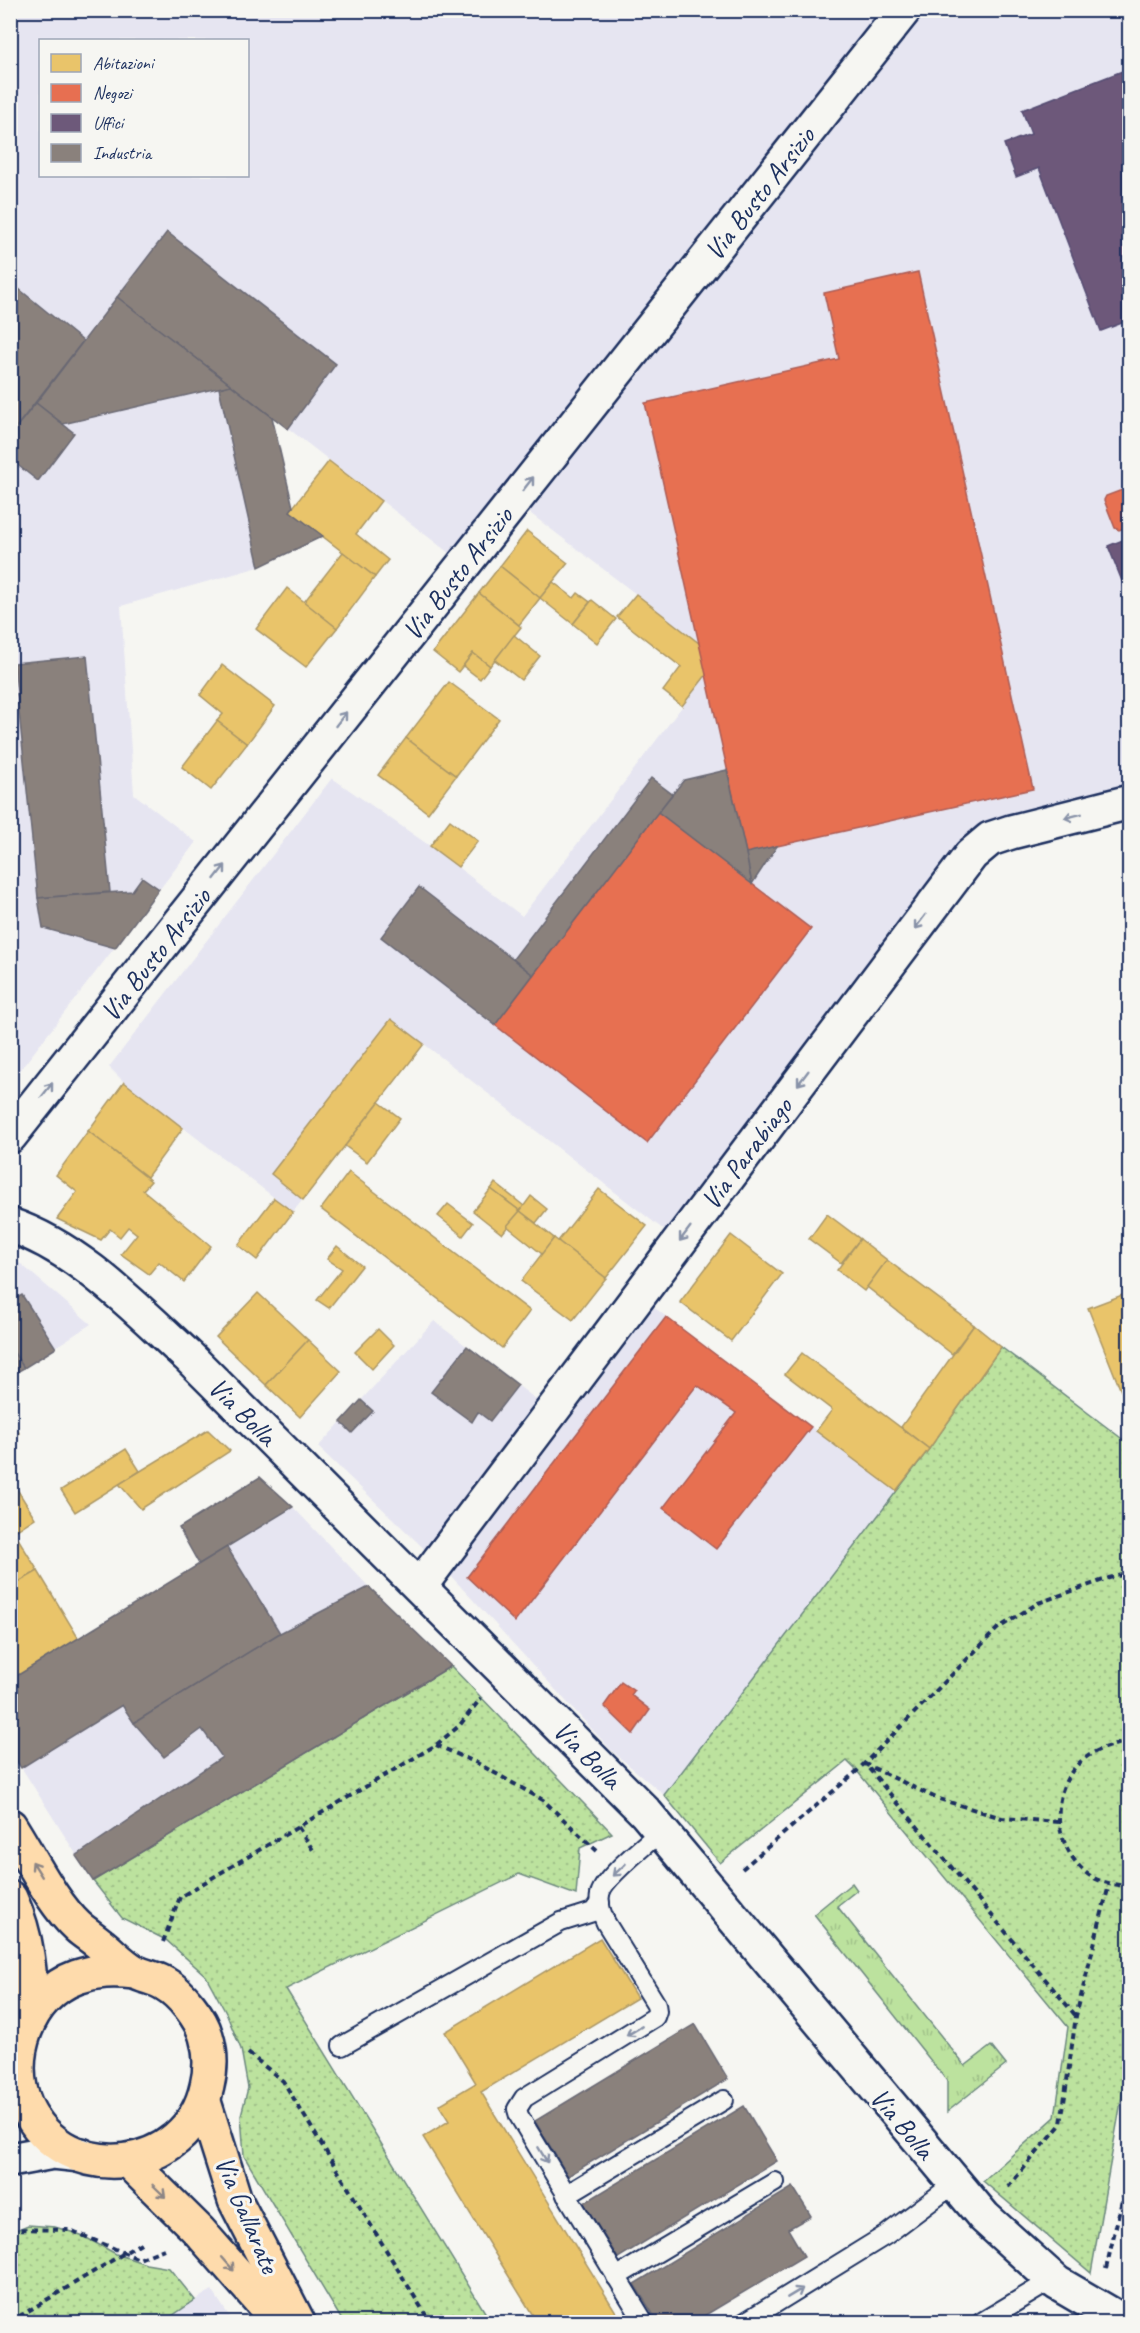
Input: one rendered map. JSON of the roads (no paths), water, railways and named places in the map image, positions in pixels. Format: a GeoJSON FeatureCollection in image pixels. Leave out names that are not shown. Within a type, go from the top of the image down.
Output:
{"type":"FeatureCollection","features":[{"type":"Feature","properties":{"kind":"main road","name":"Via Gallarate"},"geometry":{"type":"LineString","coordinates":[[10,1826],[64,1913],[79,1928],[135,1972],[166,1984],[190,2007],[206,2036],[211,2069],[204,2102],[186,2130],[160,2151],[128,2161],[95,2160],[66,2150],[43,2131],[26,2106],[18,2076],[20,2043],[31,1987],[25,1936],[10,1898]]}},
{"type":"Feature","properties":{"kind":"main road","name":"Via Gallarate"},"geometry":{"type":"LineString","coordinates":[[20,2043],[49,1994],[75,1977],[104,1970],[135,1972]]}},
{"type":"Feature","properties":{"kind":"main road","name":"Via Gallarate"},"geometry":{"type":"LineString","coordinates":[[204,2102],[235,2200],[298,2322]]}},
{"type":"Feature","properties":{"kind":"main road","name":"Via Gallarate"},"geometry":{"type":"LineString","coordinates":[[128,2161],[199,2231],[279,2322]]}},
{"type":"Feature","properties":{"kind":"street","name":"Via Busto Arsizio"},"geometry":{"type":"LineString","coordinates":[[10,1136],[903,10]]}},
{"type":"Feature","properties":{"kind":"street","name":"Via Parabiago"},"geometry":{"type":"LineString","coordinates":[[420,1586],[971,855],[990,839],[1011,832],[1130,802]]}},
{"type":"Feature","properties":{"kind":"street","name":"Via Bolla"},"geometry":{"type":"LineString","coordinates":[[10,1225],[36,1234],[62,1250],[119,1294],[189,1357],[662,1830],[984,2217],[1052,2280],[1124,2322]]}},
{"type":"Feature","properties":{"kind":"street"},"geometry":{"type":"LineString","coordinates":[[10,2160],[53,2152],[81,2155]]}},
{"type":"Feature","properties":{"kind":"lane"},"geometry":{"type":"LineString","coordinates":[[644,2322],[566,2195],[517,2109],[524,2098],[650,2021],[657,2012],[652,1996],[606,1923],[599,1893],[618,1871],[662,1830]]}},
{"type":"Feature","properties":{"kind":"lane"},"geometry":{"type":"LineString","coordinates":[[342,2046],[561,1922],[593,1912],[600,1903]]}},
{"type":"Feature","properties":{"kind":"lane"},"geometry":{"type":"LineString","coordinates":[[566,2195],[724,2100]]}},
{"type":"Feature","properties":{"kind":"lane"},"geometry":{"type":"LineString","coordinates":[[616,2277],[775,2182]]}},
{"type":"Feature","properties":{"kind":"lane"},"geometry":{"type":"LineString","coordinates":[[745,2322],[869,2246],[912,2217],[955,2183]]}},
{"type":"Feature","properties":{"kind":"lane"},"geometry":{"type":"LineString","coordinates":[[982,2322],[1052,2280]]}}]}
